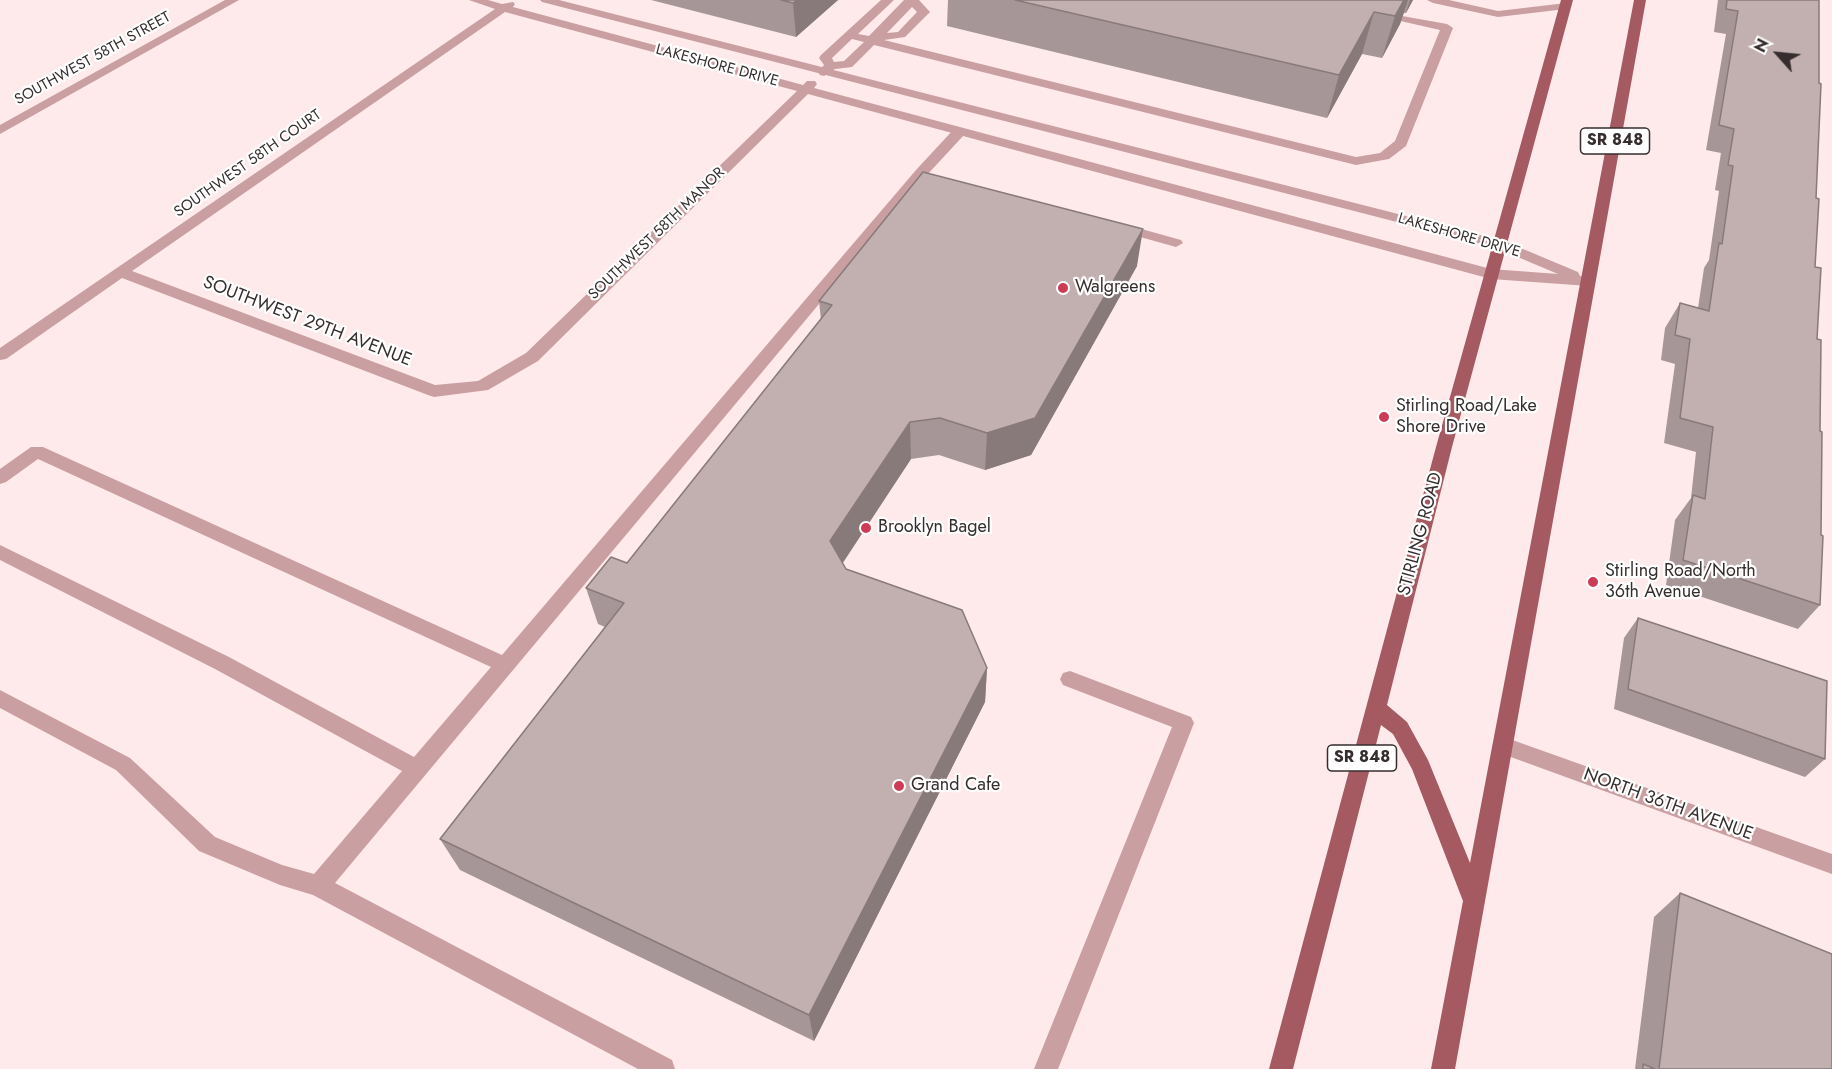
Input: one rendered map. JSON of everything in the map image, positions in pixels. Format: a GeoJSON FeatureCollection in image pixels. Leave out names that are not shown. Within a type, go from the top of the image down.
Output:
{"type":"FeatureCollection","features":[{"type":"Feature","properties":{"kind":"main road","name":"SR 848"},"geometry":{"type":"LineString","coordinates":[[1443,1069],[1640,0]]}},
{"type":"Feature","properties":{"kind":"main road","name":"STIRLING ROAD"},"geometry":{"type":"LineString","coordinates":[[1281,1069],[1499,244],[1567,3]]}},
{"type":"Feature","properties":{"kind":"main road"},"geometry":{"type":"LineString","coordinates":[[1375,707],[1400,728],[1421,766],[1474,901]]}},
{"type":"Feature","properties":{"kind":"street","name":"SOUTHWEST 58TH STREET"},"geometry":{"type":"LineString","coordinates":[[0,130],[233,0]]}},
{"type":"Feature","properties":{"kind":"street","name":"LAKESHORE DRIVE"},"geometry":{"type":"LineString","coordinates":[[475,0],[510,4],[805,90],[1491,274],[1589,281]]}},
{"type":"Feature","properties":{"kind":"street","name":"LAKESHORE DRIVE"},"geometry":{"type":"LineString","coordinates":[[546,0],[827,69],[977,111],[1499,244],[1589,281]]}},
{"type":"Feature","properties":{"kind":"street"},"geometry":{"type":"LineString","coordinates":[[888,0],[825,58],[827,69],[848,64],[873,39],[901,35],[924,12],[912,0]]}},
{"type":"Feature","properties":{"kind":"street"},"geometry":{"type":"LineString","coordinates":[[1433,0],[1469,4],[1498,14],[1525,12],[1567,3]]}},
{"type":"Feature","properties":{"kind":"street","name":"SOUTHWEST 58TH COURT"},"geometry":{"type":"LineString","coordinates":[[0,355],[510,4]]}},
{"type":"Feature","properties":{"kind":"street"},"geometry":{"type":"LineString","coordinates":[[850,35],[1356,161],[1384,156],[1401,143],[1447,28],[1369,12]]}},
{"type":"Feature","properties":{"kind":"street","name":"SOUTHWEST 58TH MANOR"},"geometry":{"type":"LineString","coordinates":[[482,386],[532,357],[827,69]]}},
{"type":"Feature","properties":{"kind":"street"},"geometry":{"type":"LineString","coordinates":[[318,886],[505,665],[931,178],[959,132],[977,111]]}},
{"type":"Feature","properties":{"kind":"street"},"geometry":{"type":"LineString","coordinates":[[1107,224],[1176,243]]}},
{"type":"Feature","properties":{"kind":"street","name":"SOUTHWEST 29TH AVENUE"},"geometry":{"type":"LineString","coordinates":[[121,272],[434,391],[482,386]]}},
{"type":"Feature","properties":{"kind":"street"},"geometry":{"type":"LineString","coordinates":[[0,478],[37,451],[505,665]]}},
{"type":"Feature","properties":{"kind":"street"},"geometry":{"type":"LineString","coordinates":[[0,552],[222,663],[417,769]]}},
{"type":"Feature","properties":{"kind":"street"},"geometry":{"type":"LineString","coordinates":[[1046,1069],[1184,723],[1070,679]]}},
{"type":"Feature","properties":{"kind":"street"},"geometry":{"type":"LineString","coordinates":[[0,698],[123,764],[207,844],[280,875],[318,886],[663,1069]]}},
{"type":"Feature","properties":{"kind":"street","name":"NORTH 36TH AVENUE"},"geometry":{"type":"LineString","coordinates":[[1503,746],[1832,864]]}},
{"type":"Feature","properties":{"kind":"building"},"geometry":{"type":"Polygon","coordinates":[[[781,0],[797,0],[793,3],[781,0]]]}},
{"type":"Feature","properties":{"kind":"building"},"geometry":{"type":"Polygon","coordinates":[[[1015,0],[1404,0],[1395,16],[1374,12],[1339,75],[1015,0]]]}},
{"type":"Feature","properties":{"kind":"building"},"geometry":{"type":"Polygon","coordinates":[[[1727,0],[1819,0],[1819,83],[1821,84],[1815,267],[1821,268],[1817,339],[1821,340],[1821,535],[1823,536],[1820,605],[1683,560],[1693,495],[1705,499],[1713,427],[1680,418],[1690,339],[1675,335],[1680,303],[1709,311],[1719,243],[1722,244],[1733,166],[1728,165],[1734,129],[1719,125],[1738,11],[1726,9],[1727,0]]]}},
{"type":"Feature","properties":{"kind":"building"},"geometry":{"type":"Polygon","coordinates":[[[923,172],[1143,229],[1035,418],[987,433],[940,418],[910,422],[830,541],[846,569],[962,610],[987,668],[809,1015],[440,839],[624,603],[586,588],[611,557],[627,563],[832,305],[819,301],[923,172]]]}},
{"type":"Feature","properties":{"kind":"building"},"geometry":{"type":"Polygon","coordinates":[[[1638,618],[1827,681],[1825,759],[1628,689],[1638,618]]]}},
{"type":"Feature","properties":{"kind":"building"},"geometry":{"type":"Polygon","coordinates":[[[1680,893],[1832,954],[1832,1069],[1659,1069],[1680,893]]]}},
{"type":"Feature","properties":{"kind":"building"},"geometry":{"type":"Polygon","coordinates":[[[1643,1064],[1655,1069],[1643,1069],[1643,1064]]]}},
{"type":"Feature","properties":{"kind":"place","name":"Walgreens"},"geometry":{"type":"Point","coordinates":[1063,288]}},
{"type":"Feature","properties":{"kind":"place","name":"Stirling Road/Lake Shore Drive"},"geometry":{"type":"Point","coordinates":[1384,417]}},
{"type":"Feature","properties":{"kind":"place","name":"Brooklyn Bagel"},"geometry":{"type":"Point","coordinates":[866,528]}},
{"type":"Feature","properties":{"kind":"place","name":"Stirling Road/North 36th Avenue"},"geometry":{"type":"Point","coordinates":[1593,582]}},
{"type":"Feature","properties":{"kind":"place","name":"Grand Cafe"},"geometry":{"type":"Point","coordinates":[899,786]}}]}
